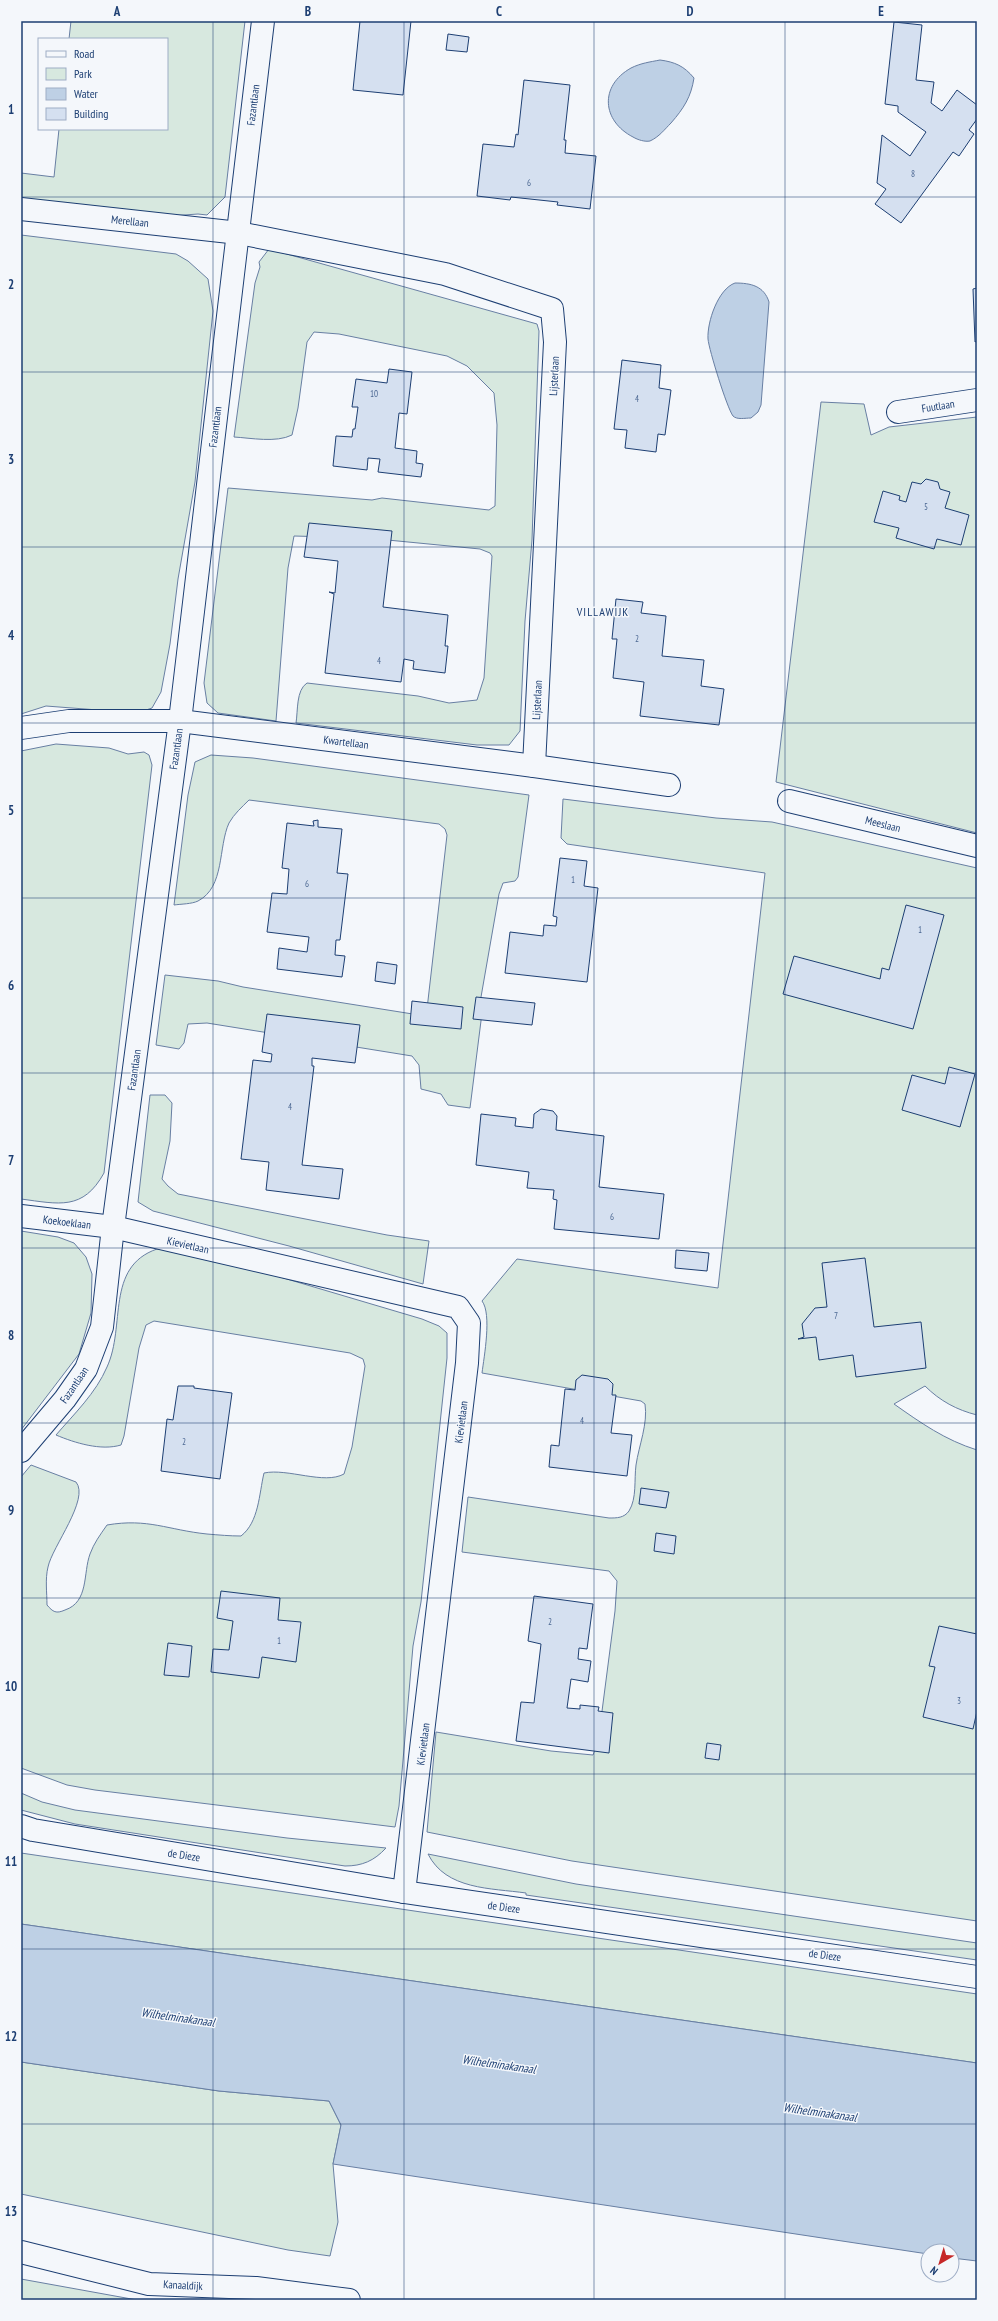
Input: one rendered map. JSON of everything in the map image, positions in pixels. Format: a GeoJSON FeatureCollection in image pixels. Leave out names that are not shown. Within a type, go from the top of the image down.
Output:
{"type":"FeatureCollection","features":[{"type":"Feature","properties":{"kind":"street","name":"Fazantlaan"},"geometry":{"type":"LineString","coordinates":[[21,1451],[65,1399],[86,1369],[102,1327],[113,1227],[180,721],[263,21]]}},
{"type":"Feature","properties":{"kind":"street","name":"Merellaan"},"geometry":{"type":"LineString","coordinates":[[21,209],[239,233]]}},
{"type":"Feature","properties":{"kind":"street","name":"Lijsterlaan"},"geometry":{"type":"LineString","coordinates":[[239,233],[445,274],[552,309],[555,342],[534,766]]}},
{"type":"Feature","properties":{"kind":"street","name":"Fuutlaan"},"geometry":{"type":"LineString","coordinates":[[898,412],[977,400]]}},
{"type":"Feature","properties":{"kind":"street","name":"Kwartellaan"},"geometry":{"type":"LineString","coordinates":[[21,728],[69,721],[180,721],[534,766],[669,786]]}},
{"type":"Feature","properties":{"kind":"street","name":"Meeslaan"},"geometry":{"type":"LineString","coordinates":[[789,801],[977,846]]}},
{"type":"Feature","properties":{"kind":"street","name":"Koekoeklaan"},"geometry":{"type":"LineString","coordinates":[[21,1216],[113,1227]]}},
{"type":"Feature","properties":{"kind":"street","name":"Kievietlaan"},"geometry":{"type":"LineString","coordinates":[[113,1227],[458,1307],[469,1323],[467,1363],[404,1892]]}},
{"type":"Feature","properties":{"kind":"street","name":"de Dieze"},"geometry":{"type":"LineString","coordinates":[[25,1829],[404,1892],[977,1977]]}},
{"type":"Feature","properties":{"kind":"street","name":"Kanaaldijk"},"geometry":{"type":"LineString","coordinates":[[21,2252],[149,2284],[256,2288],[349,2300]]}},
{"type":"Feature","properties":{"kind":"green space"},"geometry":{"type":"Polygon","coordinates":[[[71,21],[245,21],[225,197],[207,215],[198,214],[170,216],[21,202],[21,173],[54,177],[59,130],[168,130],[168,38],[69,38],[71,21]]]}},
{"type":"Feature","properties":{"kind":"green space"},"geometry":{"type":"Polygon","coordinates":[[[21,235],[176,254],[188,261],[208,279],[213,311],[195,482],[178,579],[170,644],[161,692],[152,708],[137,713],[46,706],[21,714],[21,235]]]}},
{"type":"Feature","properties":{"kind":"green space"},"geometry":{"type":"Polygon","coordinates":[[[269,249],[537,324],[539,331],[532,540],[525,621],[520,731],[509,745],[477,745],[296,723],[299,696],[303,686],[307,683],[418,696],[449,703],[477,700],[484,678],[492,556],[490,553],[480,549],[367,538],[294,536],[288,568],[276,721],[218,713],[207,703],[204,683],[228,488],[372,500],[382,498],[489,510],[495,506],[497,425],[494,393],[467,366],[447,356],[339,334],[314,332],[307,342],[298,408],[292,435],[279,439],[234,437],[255,283],[260,267],[259,262],[269,249]]]}},
{"type":"Feature","properties":{"kind":"green space"},"geometry":{"type":"Polygon","coordinates":[[[821,402],[864,404],[871,435],[889,427],[977,417],[977,833],[776,782],[821,402]]]}},
{"type":"Feature","properties":{"kind":"green space"},"geometry":{"type":"Polygon","coordinates":[[[56,744],[109,748],[128,754],[144,752],[149,755],[152,765],[104,1173],[88,1194],[69,1202],[58,1203],[21,1199],[21,751],[56,744]]]}},
{"type":"Feature","properties":{"kind":"green space"},"geometry":{"type":"Polygon","coordinates":[[[211,755],[253,758],[529,795],[518,877],[515,881],[503,883],[499,894],[481,997],[480,1007],[482,1013],[470,1108],[448,1105],[441,1094],[421,1089],[419,1065],[412,1056],[207,1023],[188,1024],[184,1043],[179,1049],[156,1045],[165,975],[218,981],[243,987],[419,1015],[427,1009],[447,835],[445,829],[439,824],[249,800],[229,823],[223,843],[217,876],[207,895],[198,901],[174,905],[188,795],[195,762],[211,755]]]}},
{"type":"Feature","properties":{"kind":"green space"},"geometry":{"type":"Polygon","coordinates":[[[563,799],[716,818],[772,822],[977,868],[977,1415],[949,1404],[925,1386],[894,1404],[944,1436],[977,1450],[977,1921],[572,1861],[427,1832],[436,1732],[551,1751],[593,1755],[598,1742],[615,1611],[617,1581],[609,1571],[462,1552],[468,1497],[609,1518],[618,1518],[623,1516],[632,1506],[635,1489],[636,1465],[646,1412],[645,1404],[641,1401],[482,1373],[486,1347],[487,1325],[485,1307],[482,1301],[517,1259],[718,1288],[765,873],[567,844],[561,838],[563,799]]]}},
{"type":"Feature","properties":{"kind":"green space"},"geometry":{"type":"Polygon","coordinates":[[[150,1095],[165,1095],[172,1103],[170,1141],[162,1179],[178,1194],[387,1235],[429,1241],[423,1284],[289,1246],[153,1211],[138,1202],[150,1095]]]}},
{"type":"Feature","properties":{"kind":"green space"},"geometry":{"type":"Polygon","coordinates":[[[21,1231],[58,1237],[74,1243],[86,1257],[92,1274],[91,1313],[79,1354],[21,1430],[21,1231]]]}},
{"type":"Feature","properties":{"kind":"green space"},"geometry":{"type":"Polygon","coordinates":[[[157,1249],[189,1250],[422,1319],[439,1326],[447,1333],[447,1358],[421,1602],[413,1646],[399,1806],[395,1827],[95,1790],[67,1785],[21,1768],[21,1477],[31,1465],[76,1482],[79,1490],[78,1500],[74,1511],[51,1558],[47,1572],[47,1605],[53,1611],[57,1612],[73,1606],[78,1601],[82,1594],[90,1554],[95,1543],[107,1525],[134,1523],[158,1525],[207,1534],[241,1536],[247,1530],[255,1515],[264,1473],[274,1472],[326,1478],[336,1477],[344,1474],[352,1447],[365,1366],[363,1359],[350,1353],[154,1321],[146,1325],[139,1348],[124,1436],[121,1445],[113,1447],[97,1447],[71,1441],[56,1435],[97,1386],[107,1367],[116,1334],[123,1283],[130,1269],[141,1258],[157,1249]]]}},
{"type":"Feature","properties":{"kind":"green space"},"geometry":{"type":"Polygon","coordinates":[[[21,1793],[42,1802],[75,1810],[287,1838],[386,1848],[367,1862],[345,1866],[75,1824],[21,1810],[21,1793]]]}},
{"type":"Feature","properties":{"kind":"green space"},"geometry":{"type":"Polygon","coordinates":[[[21,1853],[977,1994],[977,2063],[21,1924],[21,1853]]]}},
{"type":"Feature","properties":{"kind":"green space"},"geometry":{"type":"Polygon","coordinates":[[[428,1854],[576,1884],[977,1943],[977,1960],[484,1888],[458,1881],[446,1875],[436,1866],[428,1854]]]}},
{"type":"Feature","properties":{"kind":"green space"},"geometry":{"type":"Polygon","coordinates":[[[21,2062],[219,2091],[329,2101],[341,2125],[333,2164],[338,2222],[330,2256],[288,2250],[21,2194],[21,2062]]]}},
{"type":"Feature","properties":{"kind":"green space"},"geometry":{"type":"Polygon","coordinates":[[[21,2279],[137,2300],[21,2300],[21,2279]]]}},
{"type":"Feature","properties":{"kind":"water"},"geometry":{"type":"Polygon","coordinates":[[[660,60],[675,63],[687,70],[694,78],[693,85],[680,112],[662,133],[650,141],[637,139],[623,130],[615,122],[610,113],[608,103],[609,94],[613,84],[621,75],[631,68],[660,60]]]}},
{"type":"Feature","properties":{"kind":"water"},"geometry":{"type":"Polygon","coordinates":[[[735,283],[756,286],[764,292],[769,302],[761,405],[758,412],[751,418],[735,417],[730,411],[711,355],[708,339],[709,324],[715,307],[723,292],[735,283]]]}},
{"type":"Feature","properties":{"kind":"water","name":"Wilhelminakanaal"},"geometry":{"type":"Polygon","coordinates":[[[21,1924],[977,2063],[977,2261],[960,2259],[960,2243],[920,2243],[920,2253],[333,2164],[341,2125],[329,2101],[219,2091],[21,2062],[21,1924]]]}},
{"type":"Feature","properties":{"kind":"building"},"geometry":{"type":"Polygon","coordinates":[[[360,21],[411,21],[403,95],[353,90],[360,21]]]}},
{"type":"Feature","properties":{"kind":"building"},"geometry":{"type":"Polygon","coordinates":[[[894,22],[922,25],[916,80],[934,82],[931,103],[942,111],[957,90],[977,105],[977,119],[969,130],[974,134],[959,156],[953,152],[901,223],[875,204],[886,189],[877,183],[882,135],[910,156],[926,132],[898,112],[898,106],[885,104],[894,22]]]}},
{"type":"Feature","properties":{"kind":"building"},"geometry":{"type":"Polygon","coordinates":[[[448,34],[469,37],[467,52],[446,50],[448,34]]]}},
{"type":"Feature","properties":{"kind":"building"},"geometry":{"type":"Polygon","coordinates":[[[524,80],[570,85],[564,140],[566,140],[565,153],[596,156],[590,209],[557,205],[558,202],[511,197],[510,200],[477,196],[483,144],[514,147],[516,134],[518,135],[524,80]]]}},
{"type":"Feature","properties":{"kind":"building"},"geometry":{"type":"Polygon","coordinates":[[[977,288],[977,341],[975,342],[973,289],[977,288]]]}},
{"type":"Feature","properties":{"kind":"building"},"geometry":{"type":"Polygon","coordinates":[[[622,360],[661,365],[659,388],[671,390],[665,435],[658,434],[656,452],[625,448],[627,430],[614,429],[622,360]]]}},
{"type":"Feature","properties":{"kind":"building"},"geometry":{"type":"Polygon","coordinates":[[[389,369],[412,372],[407,414],[399,413],[395,448],[417,451],[416,463],[423,464],[421,477],[378,472],[380,459],[368,458],[367,470],[333,466],[336,436],[352,437],[353,429],[355,429],[358,407],[352,407],[356,379],[387,383],[389,369]]]}},
{"type":"Feature","properties":{"kind":"building"},"geometry":{"type":"Polygon","coordinates":[[[926,479],[938,482],[940,489],[950,492],[945,508],[969,515],[961,545],[937,539],[934,549],[896,538],[899,528],[874,522],[883,491],[900,496],[899,500],[906,502],[912,482],[921,484],[926,479]]]}},
{"type":"Feature","properties":{"kind":"building"},"geometry":{"type":"Polygon","coordinates":[[[309,523],[392,531],[383,607],[448,615],[445,646],[448,646],[445,673],[413,669],[414,661],[404,659],[401,682],[325,673],[334,594],[329,592],[335,593],[338,561],[304,557],[309,523]]]}},
{"type":"Feature","properties":{"kind":"building"},"geometry":{"type":"Polygon","coordinates":[[[616,599],[643,602],[641,613],[666,616],[662,656],[704,660],[701,686],[724,689],[719,725],[640,716],[644,682],[613,678],[617,639],[612,639],[616,599]]]}},
{"type":"Feature","properties":{"kind":"building"},"geometry":{"type":"Polygon","coordinates":[[[318,820],[318,827],[342,829],[337,873],[348,874],[340,940],[336,940],[335,955],[345,956],[342,977],[277,969],[279,948],[307,952],[309,937],[267,932],[272,893],[287,894],[289,869],[282,868],[287,823],[314,826],[313,821],[318,820]]]}},
{"type":"Feature","properties":{"kind":"building"},"geometry":{"type":"Polygon","coordinates":[[[560,858],[587,861],[584,886],[598,888],[587,982],[505,973],[510,932],[543,936],[544,925],[556,926],[557,917],[553,916],[560,858]]]}},
{"type":"Feature","properties":{"kind":"building"},"geometry":{"type":"Polygon","coordinates":[[[906,905],[944,915],[913,1029],[783,994],[794,956],[880,979],[882,968],[889,970],[906,905]]]}},
{"type":"Feature","properties":{"kind":"building"},"geometry":{"type":"Polygon","coordinates":[[[377,962],[397,965],[395,984],[375,981],[377,962]]]}},
{"type":"Feature","properties":{"kind":"building"},"geometry":{"type":"Polygon","coordinates":[[[476,997],[535,1003],[532,1025],[473,1019],[476,997]]]}},
{"type":"Feature","properties":{"kind":"building"},"geometry":{"type":"Polygon","coordinates":[[[412,1001],[463,1007],[461,1029],[410,1024],[412,1001]]]}},
{"type":"Feature","properties":{"kind":"building"},"geometry":{"type":"Polygon","coordinates":[[[267,1014],[360,1025],[355,1063],[312,1058],[312,1066],[314,1066],[302,1165],[343,1169],[339,1199],[266,1190],[269,1162],[241,1159],[253,1060],[271,1062],[272,1054],[262,1052],[267,1014]]]}},
{"type":"Feature","properties":{"kind":"building"},"geometry":{"type":"Polygon","coordinates":[[[949,1067],[975,1074],[960,1127],[902,1110],[912,1075],[945,1084],[949,1067]]]}},
{"type":"Feature","properties":{"kind":"building"},"geometry":{"type":"Polygon","coordinates":[[[541,1109],[553,1111],[557,1116],[556,1130],[604,1136],[599,1187],[664,1194],[659,1239],[554,1229],[557,1200],[553,1199],[554,1190],[527,1188],[529,1172],[476,1165],[481,1114],[516,1118],[515,1126],[533,1128],[534,1114],[541,1109]]]}},
{"type":"Feature","properties":{"kind":"building"},"geometry":{"type":"Polygon","coordinates":[[[676,1250],[709,1253],[707,1271],[675,1268],[676,1250]]]}},
{"type":"Feature","properties":{"kind":"building"},"geometry":{"type":"Polygon","coordinates":[[[865,1258],[874,1327],[921,1322],[926,1368],[856,1377],[853,1355],[819,1360],[816,1337],[798,1339],[804,1337],[802,1324],[815,1308],[827,1307],[822,1263],[865,1258]]]}},
{"type":"Feature","properties":{"kind":"building"},"geometry":{"type":"Polygon","coordinates":[[[582,1375],[608,1379],[613,1384],[612,1395],[616,1395],[611,1433],[632,1435],[627,1476],[549,1467],[551,1445],[559,1446],[565,1389],[575,1390],[576,1380],[582,1375]]]}},
{"type":"Feature","properties":{"kind":"building"},"geometry":{"type":"Polygon","coordinates":[[[178,1386],[194,1386],[194,1388],[232,1393],[220,1479],[161,1471],[167,1419],[173,1420],[178,1386]]]}},
{"type":"Feature","properties":{"kind":"building"},"geometry":{"type":"Polygon","coordinates":[[[641,1488],[669,1492],[666,1508],[639,1504],[641,1488]]]}},
{"type":"Feature","properties":{"kind":"building"},"geometry":{"type":"Polygon","coordinates":[[[656,1533],[676,1536],[674,1554],[654,1551],[656,1533]]]}},
{"type":"Feature","properties":{"kind":"building"},"geometry":{"type":"Polygon","coordinates":[[[221,1591],[280,1598],[278,1620],[301,1622],[296,1662],[262,1657],[259,1678],[211,1672],[213,1649],[229,1650],[233,1621],[217,1618],[221,1591]]]}},
{"type":"Feature","properties":{"kind":"building"},"geometry":{"type":"Polygon","coordinates":[[[534,1596],[593,1604],[587,1649],[579,1648],[578,1659],[591,1661],[588,1682],[571,1679],[567,1708],[580,1709],[580,1705],[599,1707],[598,1711],[613,1713],[609,1753],[516,1741],[521,1702],[534,1703],[541,1644],[528,1641],[534,1596]]]}},
{"type":"Feature","properties":{"kind":"building"},"geometry":{"type":"Polygon","coordinates":[[[939,1626],[977,1634],[977,1711],[973,1729],[923,1717],[935,1667],[929,1666],[939,1626]]]}},
{"type":"Feature","properties":{"kind":"building"},"geometry":{"type":"Polygon","coordinates":[[[168,1643],[192,1646],[189,1677],[164,1675],[168,1643]]]}},
{"type":"Feature","properties":{"kind":"building"},"geometry":{"type":"Polygon","coordinates":[[[707,1743],[721,1745],[719,1760],[705,1758],[707,1743]]]}},
{"type":"Feature","properties":{"kind":"district","name":"VILLAWIJK"},"geometry":{"type":"Point","coordinates":[603,611]}}]}
